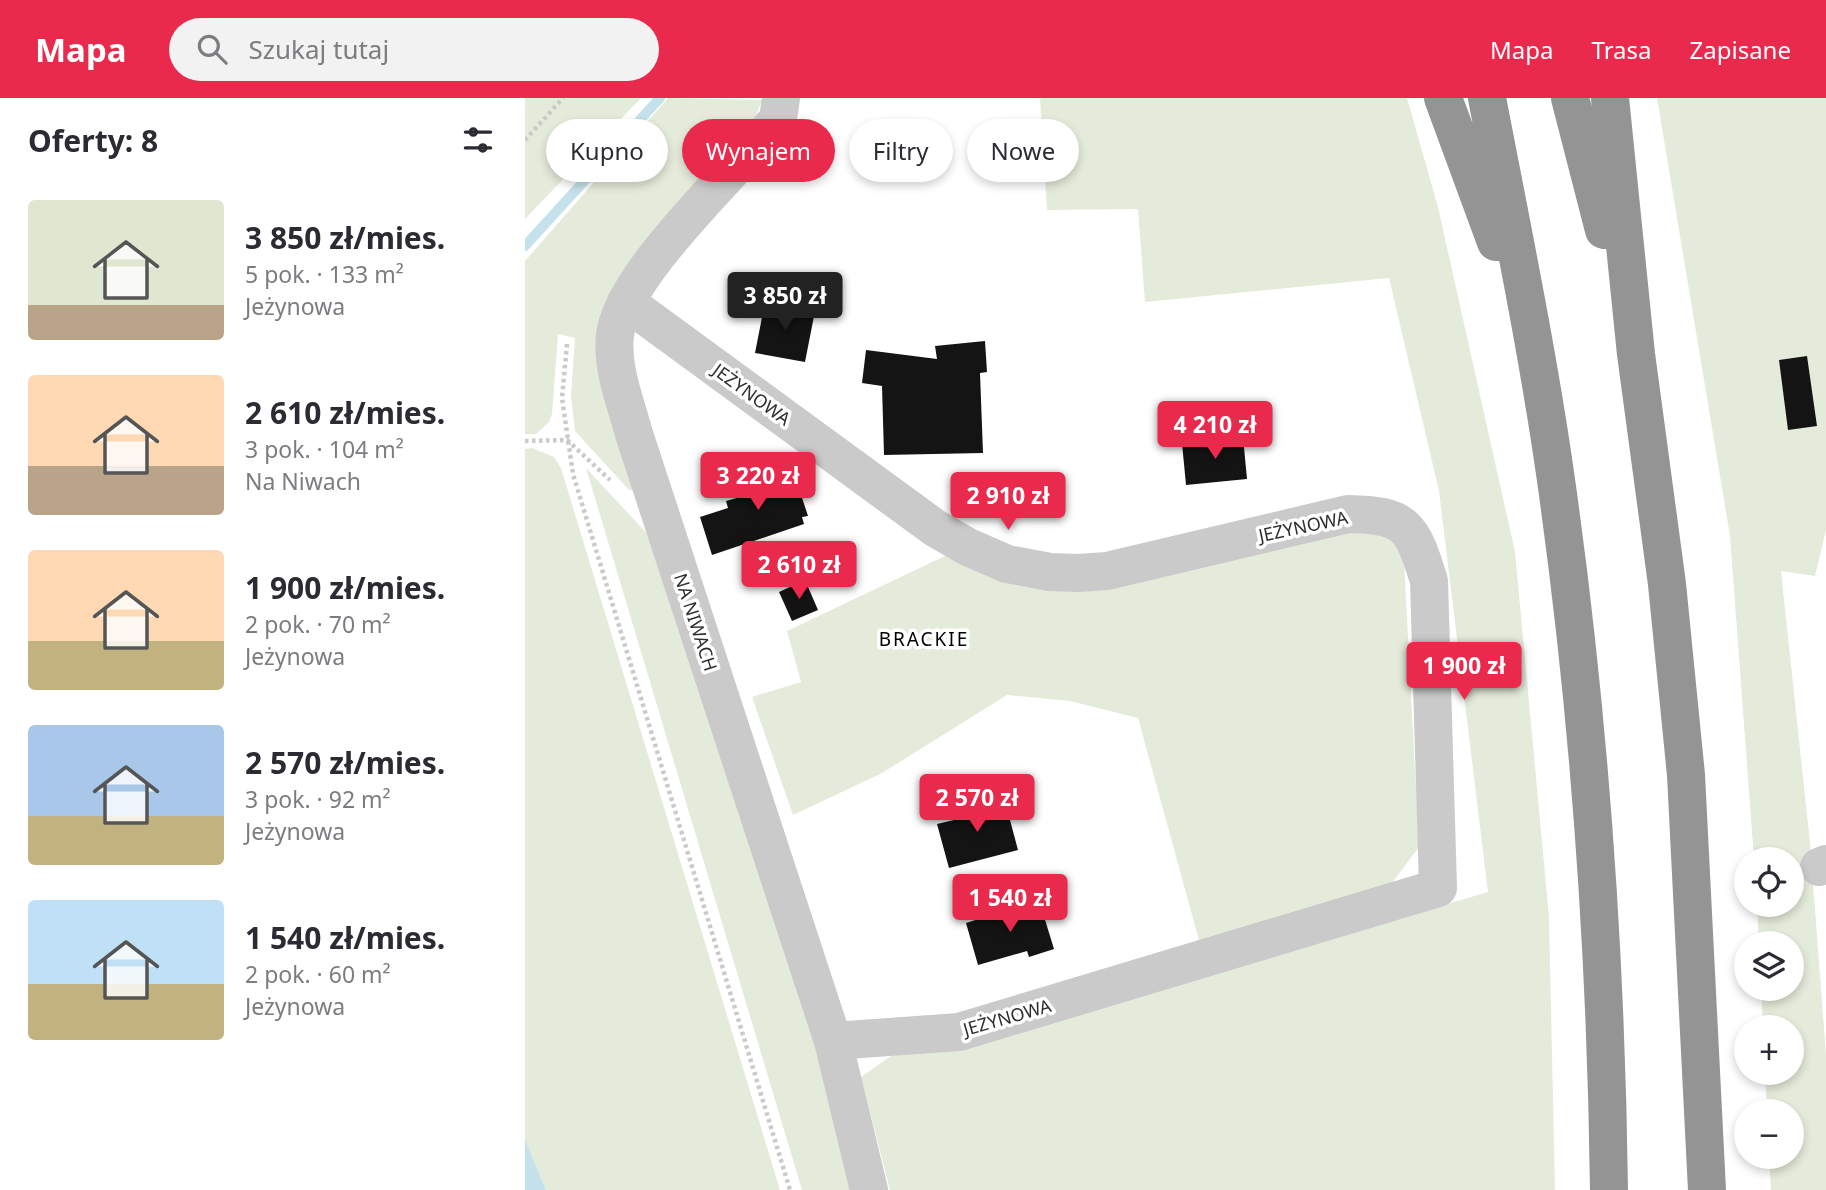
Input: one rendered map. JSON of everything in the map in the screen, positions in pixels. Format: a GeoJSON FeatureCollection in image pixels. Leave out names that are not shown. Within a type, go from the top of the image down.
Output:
{"type":"FeatureCollection","features":[{"type":"Feature","properties":{"kind":"highway"},"geometry":{"type":"LineString","coordinates":[[1443,98],[1532,336]]}},
{"type":"Feature","properties":{"kind":"highway"},"geometry":{"type":"LineString","coordinates":[[1487,98],[1555,472],[1589,766],[1602,946],[1609,1190]]}},
{"type":"Feature","properties":{"kind":"highway"},"geometry":{"type":"LineString","coordinates":[[1570,98],[1636,354]]}},
{"type":"Feature","properties":{"kind":"highway"},"geometry":{"type":"LineString","coordinates":[[1610,98],[1636,354],[1667,583],[1686,775],[1707,1190]]}},
{"type":"Feature","properties":{"kind":"street","name":"NA NIWACH"},"geometry":{"type":"LineString","coordinates":[[781,98],[778,118],[770,129],[654,260],[626,302],[615,336],[618,378],[833,1041],[869,1190]]}},
{"type":"Feature","properties":{"kind":"street","name":"JEŻYNOWA"},"geometry":{"type":"LineString","coordinates":[[626,302],[935,527],[968,547],[1007,564],[1050,572],[1107,570],[1348,514],[1378,514],[1393,518],[1404,525],[1423,560],[1429,581],[1438,888],[959,1031],[833,1041]]}},
{"type":"Feature","properties":{"kind":"path"},"geometry":{"type":"LineString","coordinates":[[525,140],[563,98]]}},
{"type":"Feature","properties":{"kind":"path"},"geometry":{"type":"LineString","coordinates":[[567,344],[562,398],[573,474],[790,1190]]}},
{"type":"Feature","properties":{"kind":"path"},"geometry":{"type":"LineString","coordinates":[[525,441],[567,440],[615,485]]}},
{"type":"Feature","properties":{"kind":"green space"},"geometry":{"type":"Polygon","coordinates":[[[525,98],[641,98],[621,119],[546,119],[546,182],[560,182],[525,219],[525,98]]]}},
{"type":"Feature","properties":{"kind":"green space"},"geometry":{"type":"Polygon","coordinates":[[[668,98],[762,100],[755,119],[682,119],[682,182],[706,182],[618,290],[639,491],[629,490],[575,431],[571,396],[575,338],[558,334],[552,414],[549,422],[536,434],[525,434],[525,261],[594,182],[668,182],[668,119],[650,119],[668,98]]]}},
{"type":"Feature","properties":{"kind":"green space"},"geometry":{"type":"Polygon","coordinates":[[[1040,98],[1407,98],[1438,207],[1515,552],[1549,917],[1555,1190],[890,1190],[861,1077],[894,1054],[1021,1029],[1488,892],[1439,491],[1389,278],[1145,302],[1138,209],[1047,210],[1045,182],[1079,182],[1079,119],[1041,119],[1040,98]]]}},
{"type":"Feature","properties":{"kind":"green space"},"geometry":{"type":"Polygon","coordinates":[[[1657,98],[1826,98],[1826,530],[1815,576],[1781,571],[1810,843],[1826,1055],[1826,1190],[1771,1190],[1770,1169],[1804,1169],[1804,1099],[1766,1099],[1766,1085],[1804,1085],[1804,1015],[1762,1015],[1762,1001],[1804,1001],[1804,931],[1758,931],[1758,917],[1804,917],[1804,847],[1753,847],[1730,536],[1657,98]]]}},
{"type":"Feature","properties":{"kind":"green space"},"geometry":{"type":"Polygon","coordinates":[[[532,448],[554,457],[561,468],[780,1190],[546,1190],[525,1140],[525,449],[532,448]]]}},
{"type":"Feature","properties":{"kind":"green space"},"geometry":{"type":"Polygon","coordinates":[[[586,468],[654,541],[824,1063],[856,1190],[802,1190],[586,468]]]}},
{"type":"Feature","properties":{"kind":"green space"},"geometry":{"type":"Polygon","coordinates":[[[1342,523],[1403,542],[1419,847],[1392,883],[1200,944],[1138,718],[1070,701],[1007,695],[882,773],[793,815],[752,697],[801,682],[787,631],[947,555],[1009,576],[1342,523]]]}},
{"type":"Feature","properties":{"kind":"water"},"geometry":{"type":"Polygon","coordinates":[[[525,1140],[526,1142],[546,1190],[525,1190],[525,1140]]]}},
{"type":"Feature","properties":{"kind":"building"},"geometry":{"type":"Polygon","coordinates":[[[765,302],[815,311],[805,362],[755,353],[765,302]]]}},
{"type":"Feature","properties":{"kind":"building"},"geometry":{"type":"Polygon","coordinates":[[[985,341],[987,372],[980,373],[983,453],[884,455],[882,386],[862,383],[866,350],[937,359],[935,346],[985,341]]]}},
{"type":"Feature","properties":{"kind":"building"},"geometry":{"type":"Polygon","coordinates":[[[1807,356],[1817,426],[1788,430],[1779,360],[1807,356]]]}},
{"type":"Feature","properties":{"kind":"building"},"geometry":{"type":"Polygon","coordinates":[[[1243,437],[1247,479],[1186,485],[1182,443],[1243,437]]]}},
{"type":"Feature","properties":{"kind":"building"},"geometry":{"type":"Polygon","coordinates":[[[790,461],[808,516],[802,517],[804,524],[712,555],[700,517],[728,508],[726,501],[765,490],[759,472],[790,461]]]}},
{"type":"Feature","properties":{"kind":"building"},"geometry":{"type":"Polygon","coordinates":[[[805,580],[818,610],[792,621],[779,592],[805,580]]]}},
{"type":"Feature","properties":{"kind":"building"},"geometry":{"type":"Polygon","coordinates":[[[980,801],[983,811],[1006,805],[1018,850],[949,868],[937,824],[954,820],[951,810],[980,801]]]}},
{"type":"Feature","properties":{"kind":"building"},"geometry":{"type":"Polygon","coordinates":[[[1039,900],[1054,949],[1029,957],[1027,951],[978,965],[966,923],[1039,900]]]}},
{"type":"Feature","properties":{"kind":"waterway"},"geometry":{"type":"LineString","coordinates":[[525,246],[660,98]]}},
{"type":"Feature","properties":{"kind":"district","name":"BRACKIE"},"geometry":{"type":"Point","coordinates":[924,639]}}]}
